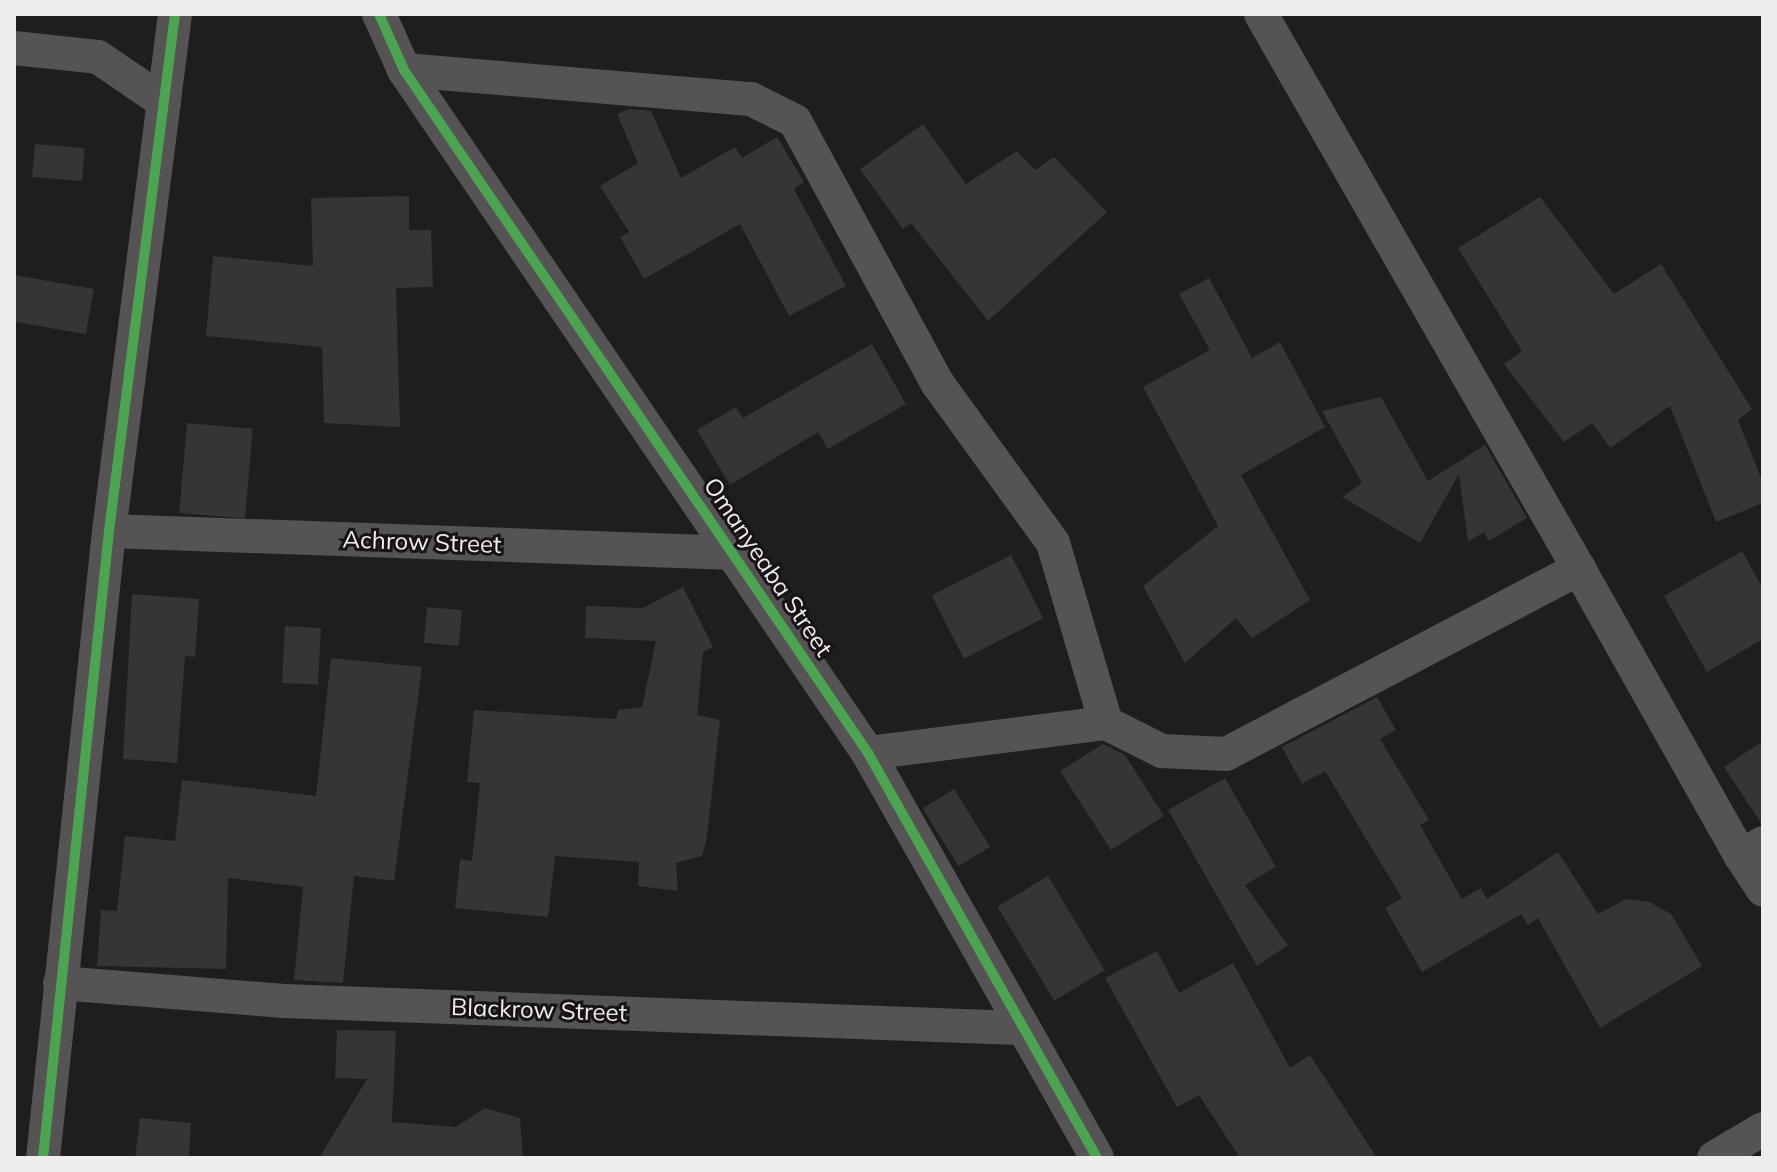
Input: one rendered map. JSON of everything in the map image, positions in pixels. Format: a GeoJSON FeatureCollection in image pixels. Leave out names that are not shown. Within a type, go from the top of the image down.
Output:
{"type":"FeatureCollection","features":[{"type":"Feature","properties":{"kind":"street"},"geometry":{"type":"LineString","coordinates":[[43,1158],[109,531],[175,14]]}},
{"type":"Feature","properties":{"kind":"street","name":"Omanyeaba Street"},"geometry":{"type":"LineString","coordinates":[[379,14],[404,70],[868,753],[1018,1028],[1097,1158]]}},
{"type":"Feature","properties":{"kind":"street"},"geometry":{"type":"LineString","coordinates":[[1261,14],[1579,569],[1752,849],[1763,890]]}},
{"type":"Feature","properties":{"kind":"street"},"geometry":{"type":"LineString","coordinates":[[14,48],[98,57],[164,102]]}},
{"type":"Feature","properties":{"kind":"street"},"geometry":{"type":"LineString","coordinates":[[404,70],[751,99],[795,121],[938,384],[1053,543],[1106,723]]}},
{"type":"Feature","properties":{"kind":"street","name":"Achrow Street"},"geometry":{"type":"LineString","coordinates":[[109,531],[735,553]]}},
{"type":"Feature","properties":{"kind":"street"},"geometry":{"type":"LineString","coordinates":[[868,753],[1106,723],[1162,751],[1226,754],[1579,569]]}},
{"type":"Feature","properties":{"kind":"street","name":"Blackrow Street"},"geometry":{"type":"LineString","coordinates":[[60,983],[284,1001],[1018,1028]]}},
{"type":"Feature","properties":{"kind":"street"},"geometry":{"type":"LineString","coordinates":[[1714,1158],[1763,1129]]}},
{"type":"Feature","properties":{"kind":"building"},"geometry":{"type":"Polygon","coordinates":[[[629,109],[651,111],[681,178],[735,147],[742,158],[777,137],[804,182],[794,189],[846,286],[789,316],[740,224],[644,279],[620,237],[629,232],[600,186],[638,163],[617,114],[629,109]]]}},
{"type":"Feature","properties":{"kind":"building"},"geometry":{"type":"Polygon","coordinates":[[[923,124],[966,184],[1017,151],[1035,170],[1054,157],[1107,212],[988,321],[911,223],[903,229],[860,169],[923,124]]]}},
{"type":"Feature","properties":{"kind":"building"},"geometry":{"type":"Polygon","coordinates":[[[35,144],[85,148],[82,181],[32,177],[35,144]]]}},
{"type":"Feature","properties":{"kind":"building"},"geometry":{"type":"Polygon","coordinates":[[[409,196],[409,230],[431,230],[433,287],[396,288],[400,427],[324,423],[322,347],[206,336],[213,256],[313,266],[311,198],[409,196]]]}},
{"type":"Feature","properties":{"kind":"building"},"geometry":{"type":"Polygon","coordinates":[[[1540,197],[1614,294],[1661,264],[1752,409],[1738,420],[1763,483],[1763,503],[1716,522],[1670,406],[1610,448],[1592,423],[1564,442],[1504,364],[1522,351],[1458,248],[1540,197]]]}},
{"type":"Feature","properties":{"kind":"building"},"geometry":{"type":"Polygon","coordinates":[[[14,275],[94,289],[86,334],[14,322],[14,275]]]}},
{"type":"Feature","properties":{"kind":"building"},"geometry":{"type":"Polygon","coordinates":[[[1209,278],[1252,358],[1280,342],[1325,427],[1241,475],[1310,600],[1252,638],[1236,618],[1185,663],[1143,586],[1218,526],[1143,387],[1210,350],[1179,294],[1209,278]]]}},
{"type":"Feature","properties":{"kind":"building"},"geometry":{"type":"Polygon","coordinates":[[[872,344],[906,404],[828,449],[818,432],[730,485],[697,430],[736,407],[743,418],[872,344]]]}},
{"type":"Feature","properties":{"kind":"building"},"geometry":{"type":"Polygon","coordinates":[[[1381,397],[1428,481],[1485,445],[1527,518],[1489,541],[1484,532],[1468,542],[1459,474],[1420,543],[1342,497],[1362,483],[1322,411],[1381,397]]]}},
{"type":"Feature","properties":{"kind":"building"},"geometry":{"type":"Polygon","coordinates":[[[187,423],[253,429],[245,518],[179,513],[187,423]]]}},
{"type":"Feature","properties":{"kind":"building"},"geometry":{"type":"Polygon","coordinates":[[[1742,551],[1763,589],[1763,639],[1707,672],[1664,596],[1742,551]]]}},
{"type":"Feature","properties":{"kind":"building"},"geometry":{"type":"Polygon","coordinates":[[[1011,555],[1043,618],[964,659],[932,595],[1011,555]]]}},
{"type":"Feature","properties":{"kind":"building"},"geometry":{"type":"Polygon","coordinates":[[[683,587],[713,647],[703,652],[697,715],[720,720],[707,837],[702,856],[676,863],[678,891],[638,886],[639,862],[555,856],[548,917],[455,908],[460,859],[472,861],[480,783],[467,782],[474,710],[616,719],[618,710],[642,707],[656,641],[585,638],[586,606],[643,608],[683,587]]]}},
{"type":"Feature","properties":{"kind":"building"},"geometry":{"type":"Polygon","coordinates":[[[132,594],[199,599],[195,657],[185,656],[177,763],[123,759],[132,594]]]}},
{"type":"Feature","properties":{"kind":"building"},"geometry":{"type":"Polygon","coordinates":[[[427,607],[462,610],[459,646],[424,643],[427,607]]]}},
{"type":"Feature","properties":{"kind":"building"},"geometry":{"type":"Polygon","coordinates":[[[285,626],[321,628],[318,685],[282,683],[285,626]]]}},
{"type":"Feature","properties":{"kind":"building"},"geometry":{"type":"Polygon","coordinates":[[[331,658],[422,667],[394,881],[354,876],[343,983],[294,980],[303,887],[228,878],[226,969],[97,966],[101,910],[117,911],[125,836],[175,841],[182,780],[316,796],[331,658]]]}},
{"type":"Feature","properties":{"kind":"building"},"geometry":{"type":"Polygon","coordinates":[[[1377,697],[1396,730],[1380,739],[1429,820],[1420,825],[1462,899],[1481,888],[1487,899],[1558,852],[1598,914],[1626,899],[1649,902],[1671,914],[1702,966],[1600,1028],[1538,918],[1528,925],[1521,914],[1422,972],[1385,908],[1402,898],[1325,771],[1302,784],[1282,747],[1377,697]]]}},
{"type":"Feature","properties":{"kind":"building"},"geometry":{"type":"Polygon","coordinates":[[[1763,741],[1763,823],[1761,823],[1724,767],[1763,741]]]}},
{"type":"Feature","properties":{"kind":"building"},"geometry":{"type":"Polygon","coordinates":[[[1103,744],[1125,755],[1164,816],[1111,850],[1060,771],[1103,744]]]}},
{"type":"Feature","properties":{"kind":"building"},"geometry":{"type":"Polygon","coordinates":[[[1225,778],[1276,867],[1245,885],[1288,945],[1257,966],[1168,810],[1225,778]]]}},
{"type":"Feature","properties":{"kind":"building"},"geometry":{"type":"Polygon","coordinates":[[[954,789],[990,847],[959,866],[923,809],[954,789]]]}},
{"type":"Feature","properties":{"kind":"building"},"geometry":{"type":"Polygon","coordinates":[[[1048,876],[1105,970],[1054,1001],[997,906],[1048,876]]]}},
{"type":"Feature","properties":{"kind":"building"},"geometry":{"type":"Polygon","coordinates":[[[1157,951],[1179,993],[1233,963],[1290,1068],[1310,1055],[1377,1158],[1240,1158],[1199,1095],[1177,1107],[1105,978],[1157,951]]]}},
{"type":"Feature","properties":{"kind":"building"},"geometry":{"type":"Polygon","coordinates":[[[337,1030],[396,1031],[392,1122],[456,1127],[485,1108],[520,1118],[523,1158],[319,1158],[367,1079],[335,1078],[337,1030]]]}},
{"type":"Feature","properties":{"kind":"building"},"geometry":{"type":"Polygon","coordinates":[[[140,1118],[191,1123],[189,1158],[135,1158],[140,1118]]]}},
{"type":"Feature","properties":{"kind":"cycle path"},"geometry":{"type":"LineString","coordinates":[[43,1158],[109,531],[175,14]]}},
{"type":"Feature","properties":{"kind":"cycle path"},"geometry":{"type":"LineString","coordinates":[[379,14],[404,70],[868,753],[1097,1158]]}}]}
